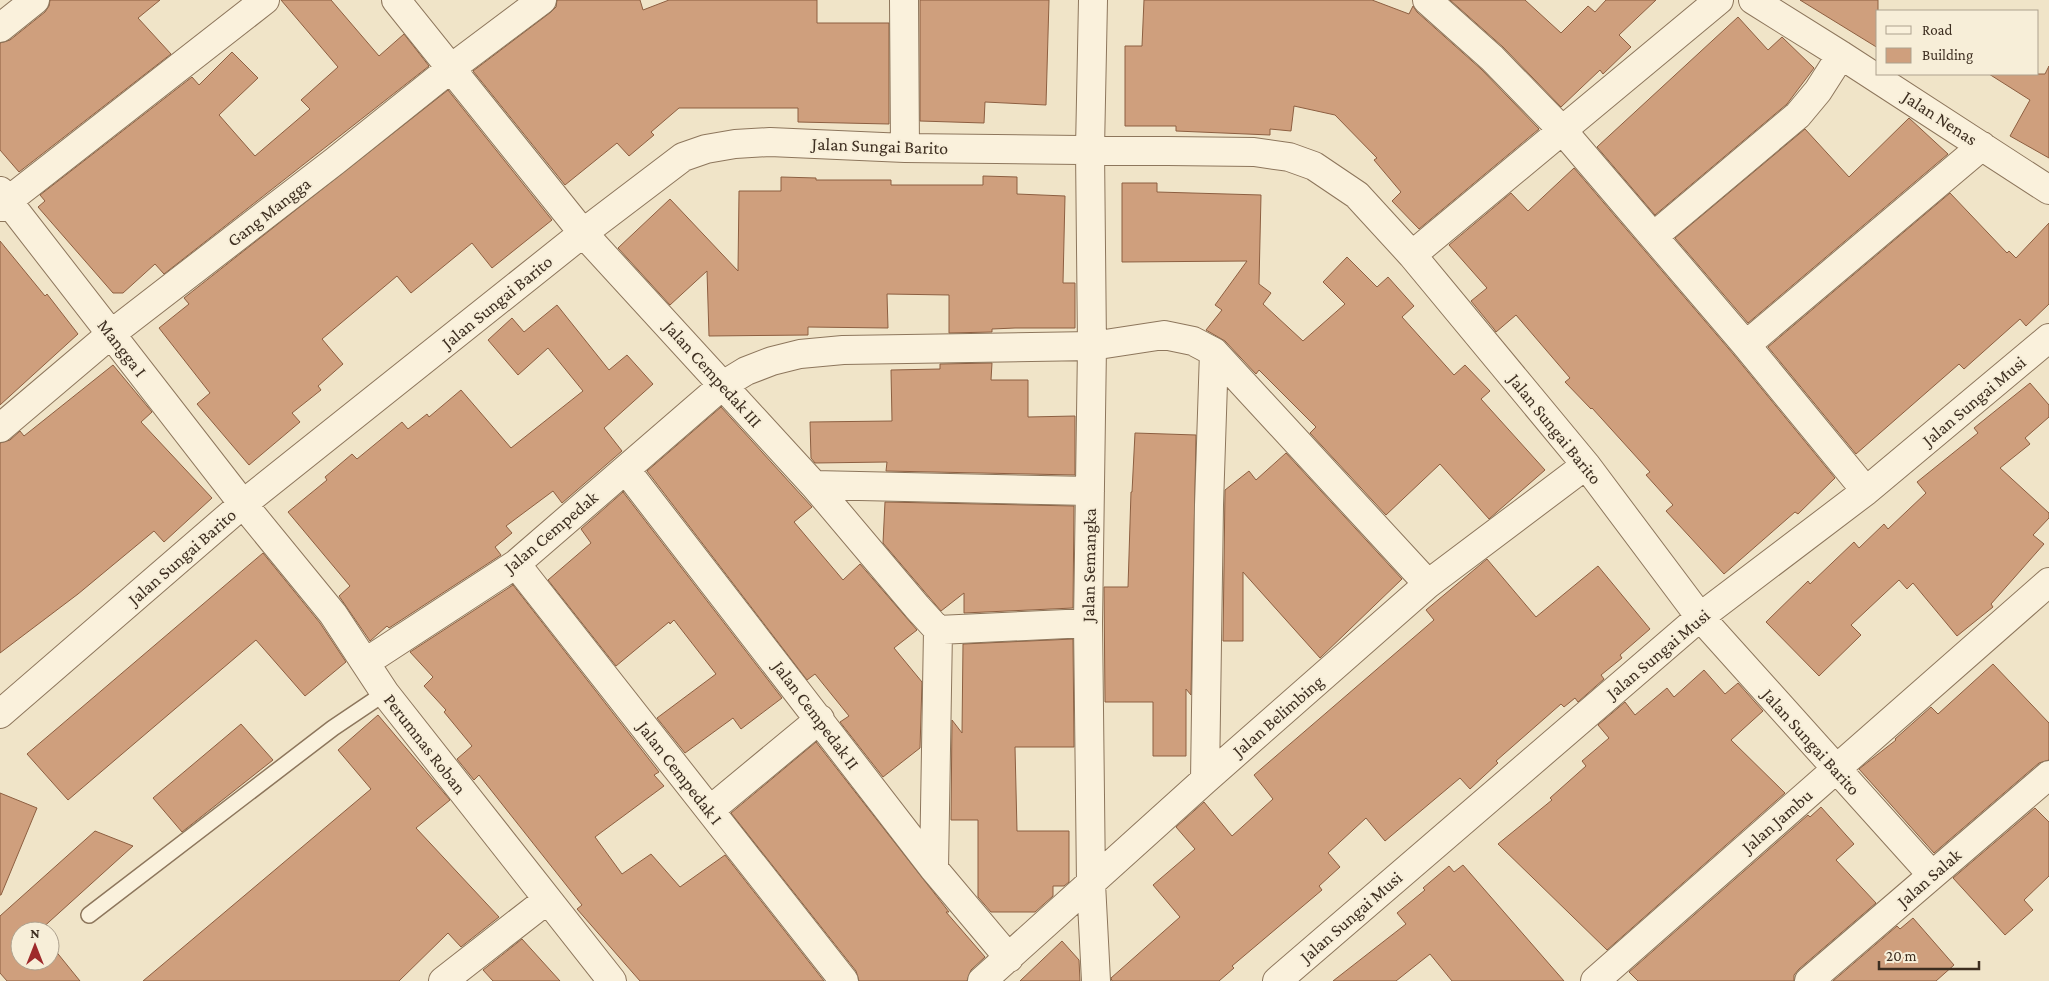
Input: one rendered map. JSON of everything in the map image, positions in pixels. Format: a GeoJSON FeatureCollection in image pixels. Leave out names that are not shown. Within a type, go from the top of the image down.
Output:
{"type":"FeatureCollection","features":[{"type":"Feature","properties":{"kind":"street"},"geometry":{"type":"LineString","coordinates":[[0,28],[35,0]]}},
{"type":"Feature","properties":{"kind":"street"},"geometry":{"type":"LineString","coordinates":[[3,200],[265,0]]}},
{"type":"Feature","properties":{"kind":"street","name":"Jalan Cempedak III"},"geometry":{"type":"LineString","coordinates":[[396,0],[583,234],[814,485],[917,608],[938,630]]}},
{"type":"Feature","properties":{"kind":"street","name":"Gang Mangga"},"geometry":{"type":"LineString","coordinates":[[0,428],[111,334],[335,161],[450,69],[542,0]]}},
{"type":"Feature","properties":{"kind":"street"},"geometry":{"type":"LineString","coordinates":[[904,0],[905,148]]}},
{"type":"Feature","properties":{"kind":"street"},"geometry":{"type":"LineString","coordinates":[[1090,149],[1093,0]]}},
{"type":"Feature","properties":{"kind":"street"},"geometry":{"type":"LineString","coordinates":[[1427,0],[1492,58],[1563,131],[1746,345],[1866,491]]}},
{"type":"Feature","properties":{"kind":"street"},"geometry":{"type":"LineString","coordinates":[[1412,255],[1719,0]]}},
{"type":"Feature","properties":{"kind":"street","name":"Jalan Nenas"},"geometry":{"type":"LineString","coordinates":[[1767,4],[2049,190]]}},
{"type":"Feature","properties":{"kind":"street"},"geometry":{"type":"LineString","coordinates":[[1654,236],[1798,115],[1818,91],[1841,54]]}},
{"type":"Feature","properties":{"kind":"street","name":"Jalan Sungai Barito"},"geometry":{"type":"LineString","coordinates":[[0,714],[243,504],[683,157],[706,149],[735,144],[770,142],[905,148],[1254,152],[1289,157],[1314,166],[1357,195],[1412,255],[1586,465],[1700,617],[1932,875]]}},
{"type":"Feature","properties":{"kind":"street"},"geometry":{"type":"LineString","coordinates":[[1746,345],[1982,146]]}},
{"type":"Feature","properties":{"kind":"street","name":"Jalan Semangka"},"geometry":{"type":"LineString","coordinates":[[1090,149],[1092,346],[1088,623],[1091,882],[1096,981]]}},
{"type":"Feature","properties":{"kind":"street","name":"Mangga I"},"geometry":{"type":"LineString","coordinates":[[3,200],[111,334],[243,504]]}},
{"type":"Feature","properties":{"kind":"street","name":"Jalan Cempedak"},"geometry":{"type":"LineString","coordinates":[[366,662],[516,564],[723,385],[746,371],[800,354],[843,350],[1092,346],[1164,335],[1194,341],[1214,352]]}},
{"type":"Feature","properties":{"kind":"street","name":"Jalan Sungai Musi"},"geometry":{"type":"LineString","coordinates":[[1294,975],[1700,617],[1866,491],[2049,338]]}},
{"type":"Feature","properties":{"kind":"street"},"geometry":{"type":"LineString","coordinates":[[1214,352],[1428,584]]}},
{"type":"Feature","properties":{"kind":"street"},"geometry":{"type":"LineString","coordinates":[[1205,780],[1209,505],[1214,352]]}},
{"type":"Feature","properties":{"kind":"street","name":"Jalan Belimbing"},"geometry":{"type":"LineString","coordinates":[[982,981],[1205,780],[1428,584],[1586,465]]}},
{"type":"Feature","properties":{"kind":"street","name":"Jalan Cempedak II"},"geometry":{"type":"LineString","coordinates":[[626,470],[934,869],[1009,958]]}},
{"type":"Feature","properties":{"kind":"street"},"geometry":{"type":"LineString","coordinates":[[814,485],[1090,491]]}},
{"type":"Feature","properties":{"kind":"street","name":"Perumnas Roban"},"geometry":{"type":"LineString","coordinates":[[243,504],[333,614],[385,693],[612,981]]}},
{"type":"Feature","properties":{"kind":"street","name":"Jalan Cempedak I"},"geometry":{"type":"LineString","coordinates":[[516,564],[844,981]]}},
{"type":"Feature","properties":{"kind":"street","name":"Jalan Jambu"},"geometry":{"type":"LineString","coordinates":[[1596,981],[2049,582]]}},
{"type":"Feature","properties":{"kind":"street"},"geometry":{"type":"LineString","coordinates":[[934,869],[938,630],[1088,623]]}},
{"type":"Feature","properties":{"kind":"street"},"geometry":{"type":"LineString","coordinates":[[710,810],[820,719]]}},
{"type":"Feature","properties":{"kind":"street","name":"Jalan Salak"},"geometry":{"type":"LineString","coordinates":[[1809,981],[2049,775]]}},
{"type":"Feature","properties":{"kind":"street"},"geometry":{"type":"LineString","coordinates":[[443,981],[547,900]]}},
{"type":"Feature","properties":{"kind":"lane"},"geometry":{"type":"LineString","coordinates":[[89,915],[333,728],[385,693]]}},
{"type":"Feature","properties":{"kind":"building"},"geometry":{"type":"Polygon","coordinates":[[[50,0],[160,0],[138,18],[171,54],[19,172],[0,150],[0,43],[10,40],[45,12],[50,0]]]}},
{"type":"Feature","properties":{"kind":"building"},"geometry":{"type":"Polygon","coordinates":[[[281,0],[331,0],[379,56],[404,34],[429,66],[164,274],[155,264],[123,293],[113,293],[38,207],[45,201],[40,195],[192,77],[199,85],[232,52],[258,78],[219,115],[255,156],[310,109],[301,100],[338,67],[281,0]]]}},
{"type":"Feature","properties":{"kind":"building"},"geometry":{"type":"Polygon","coordinates":[[[557,0],[640,0],[643,10],[669,0],[817,0],[817,23],[889,23],[889,124],[798,122],[798,108],[679,108],[651,132],[654,135],[629,156],[617,143],[565,185],[473,71],[551,12],[556,7],[557,0]]]}},
{"type":"Feature","properties":{"kind":"building"},"geometry":{"type":"Polygon","coordinates":[[[920,0],[1049,0],[1046,105],[985,102],[984,123],[920,121],[920,0]]]}},
{"type":"Feature","properties":{"kind":"building"},"geometry":{"type":"Polygon","coordinates":[[[1144,0],[1372,0],[1409,14],[1413,6],[1417,12],[1481,69],[1539,129],[1419,229],[1392,201],[1401,192],[1374,160],[1377,158],[1335,115],[1294,106],[1291,131],[1270,129],[1270,135],[1176,131],[1176,126],[1125,126],[1125,46],[1142,46],[1144,0]]]}},
{"type":"Feature","properties":{"kind":"building"},"geometry":{"type":"Polygon","coordinates":[[[1450,0],[1525,0],[1561,33],[1588,6],[1595,12],[1606,0],[1656,0],[1619,35],[1631,47],[1603,74],[1600,70],[1561,107],[1503,47],[1450,0]]]}},
{"type":"Feature","properties":{"kind":"building"},"geometry":{"type":"Polygon","coordinates":[[[1800,0],[1878,0],[1878,10],[1876,10],[1876,47],[1800,0]]]}},
{"type":"Feature","properties":{"kind":"building"},"geometry":{"type":"Polygon","coordinates":[[[1738,17],[1768,50],[1782,37],[1814,68],[1787,104],[1655,215],[1597,147],[1738,17]]]}},
{"type":"Feature","properties":{"kind":"building"},"geometry":{"type":"Polygon","coordinates":[[[2049,66],[2049,158],[2010,136],[2030,100],[1991,75],[2045,74],[2049,66]]]}},
{"type":"Feature","properties":{"kind":"building"},"geometry":{"type":"Polygon","coordinates":[[[448,90],[552,220],[492,268],[472,243],[411,293],[397,276],[322,339],[343,364],[318,386],[321,390],[292,413],[300,422],[249,465],[197,404],[210,393],[159,328],[189,304],[184,298],[448,90]]]}},
{"type":"Feature","properties":{"kind":"building"},"geometry":{"type":"Polygon","coordinates":[[[1909,118],[1948,154],[1748,323],[1675,238],[1805,129],[1849,177],[1909,118]]]}},
{"type":"Feature","properties":{"kind":"building"},"geometry":{"type":"Polygon","coordinates":[[[1574,168],[1734,355],[1835,478],[1798,514],[1795,512],[1724,574],[1666,511],[1673,505],[1646,475],[1650,472],[1592,408],[1565,382],[1570,378],[1516,315],[1496,332],[1471,301],[1487,288],[1449,245],[1511,193],[1528,211],[1574,168]]]}},
{"type":"Feature","properties":{"kind":"building"},"geometry":{"type":"Polygon","coordinates":[[[983,176],[1017,177],[1017,194],[1065,196],[1063,283],[1075,283],[1075,328],[1015,328],[992,329],[992,332],[949,333],[949,295],[887,294],[888,328],[808,327],[808,335],[709,336],[707,271],[670,305],[618,248],[670,199],[738,271],[739,191],[781,191],[781,177],[816,178],[816,180],[891,180],[891,185],[983,185],[983,176]]]}},
{"type":"Feature","properties":{"kind":"building"},"geometry":{"type":"Polygon","coordinates":[[[1122,183],[1157,183],[1157,192],[1261,195],[1259,284],[1271,293],[1263,304],[1303,341],[1345,304],[1323,282],[1347,257],[1377,287],[1388,277],[1414,306],[1402,317],[1454,375],[1465,365],[1490,391],[1481,399],[1545,470],[1489,519],[1440,464],[1386,515],[1310,433],[1316,427],[1259,370],[1256,374],[1225,341],[1206,330],[1222,310],[1215,305],[1247,261],[1122,262],[1122,183]]]}},
{"type":"Feature","properties":{"kind":"building"},"geometry":{"type":"Polygon","coordinates":[[[1950,193],[2007,253],[2009,251],[2016,258],[2049,223],[2049,304],[2026,326],[2020,319],[1964,369],[1959,364],[1856,454],[1768,347],[1950,193]]]}},
{"type":"Feature","properties":{"kind":"building"},"geometry":{"type":"Polygon","coordinates":[[[0,241],[45,296],[47,294],[78,334],[0,405],[0,241]]]}},
{"type":"Feature","properties":{"kind":"building"},"geometry":{"type":"Polygon","coordinates":[[[557,305],[609,370],[627,355],[653,384],[604,428],[622,451],[562,503],[553,491],[506,526],[512,533],[495,547],[501,555],[389,628],[387,626],[370,641],[339,596],[350,586],[288,512],[327,480],[325,477],[352,454],[357,459],[402,422],[408,429],[427,414],[429,417],[461,390],[511,448],[583,391],[548,348],[518,375],[488,340],[512,318],[524,332],[557,305]]]}},
{"type":"Feature","properties":{"kind":"building"},"geometry":{"type":"Polygon","coordinates":[[[992,363],[991,380],[1028,380],[1028,417],[1075,416],[1075,475],[886,471],[887,462],[815,463],[811,458],[810,422],[892,421],[891,370],[940,369],[940,364],[992,363]]]}},
{"type":"Feature","properties":{"kind":"building"},"geometry":{"type":"Polygon","coordinates":[[[113,365],[152,412],[141,422],[212,498],[164,542],[154,531],[78,594],[0,653],[0,443],[10,440],[20,431],[24,436],[113,365]]]}},
{"type":"Feature","properties":{"kind":"building"},"geometry":{"type":"Polygon","coordinates":[[[2030,383],[2049,405],[2049,417],[2025,438],[2030,444],[2000,468],[2049,513],[2049,518],[2033,535],[2044,544],[1991,604],[1993,607],[1957,636],[1913,583],[1907,589],[1899,580],[1851,625],[1861,635],[1819,676],[1766,622],[1808,581],[1810,584],[1854,542],[1859,548],[1884,524],[1888,529],[1926,493],[1917,482],[1978,433],[1974,428],[2030,383]]]}},
{"type":"Feature","properties":{"kind":"building"},"geometry":{"type":"Polygon","coordinates":[[[721,407],[812,507],[794,522],[843,580],[860,564],[917,630],[894,648],[922,682],[920,748],[883,777],[840,722],[849,716],[815,674],[807,680],[647,471],[721,407]]]}},
{"type":"Feature","properties":{"kind":"building"},"geometry":{"type":"Polygon","coordinates":[[[1135,433],[1196,435],[1191,695],[1186,689],[1186,756],[1153,756],[1153,702],[1105,702],[1104,587],[1128,587],[1135,433]]]}},
{"type":"Feature","properties":{"kind":"building"},"geometry":{"type":"Polygon","coordinates":[[[1286,453],[1402,579],[1320,658],[1243,572],[1243,641],[1223,641],[1225,490],[1249,471],[1256,480],[1286,453]]]}},
{"type":"Feature","properties":{"kind":"building"},"geometry":{"type":"Polygon","coordinates":[[[623,492],[782,698],[741,729],[733,718],[685,753],[657,718],[716,674],[674,620],[670,624],[669,622],[616,666],[548,580],[591,543],[581,529],[623,492]]]}},
{"type":"Feature","properties":{"kind":"building"},"geometry":{"type":"Polygon","coordinates":[[[885,502],[1074,506],[1073,608],[964,613],[964,593],[941,611],[883,543],[885,502]]]}},
{"type":"Feature","properties":{"kind":"building"},"geometry":{"type":"Polygon","coordinates":[[[263,553],[320,623],[346,662],[305,696],[256,640],[68,800],[27,754],[263,553]]]}},
{"type":"Feature","properties":{"kind":"building"},"geometry":{"type":"Polygon","coordinates":[[[1487,559],[1536,617],[1598,566],[1650,629],[1620,655],[1622,658],[1601,675],[1604,679],[1578,702],[1575,698],[1564,707],[1561,704],[1496,761],[1498,763],[1470,789],[1460,778],[1385,841],[1366,818],[1328,853],[1340,867],[1319,886],[1322,890],[1232,966],[1234,968],[1219,981],[1112,981],[1111,978],[1180,917],[1153,885],[1195,849],[1176,827],[1204,802],[1232,836],[1273,799],[1254,775],[1434,620],[1426,610],[1487,559]]]}},
{"type":"Feature","properties":{"kind":"building"},"geometry":{"type":"Polygon","coordinates":[[[513,585],[659,772],[654,775],[664,786],[595,837],[622,874],[651,854],[680,887],[725,855],[824,981],[640,981],[577,909],[582,905],[479,775],[474,780],[457,759],[472,746],[444,712],[446,710],[424,686],[433,677],[410,652],[513,585]]]}},
{"type":"Feature","properties":{"kind":"building"},"geometry":{"type":"Polygon","coordinates":[[[1073,639],[1074,747],[1015,747],[1017,831],[1069,831],[1069,882],[1064,886],[1053,886],[1053,896],[1035,912],[991,912],[978,897],[978,820],[951,820],[952,720],[962,733],[963,644],[1073,639]]]}},
{"type":"Feature","properties":{"kind":"building"},"geometry":{"type":"Polygon","coordinates":[[[1993,664],[2049,723],[2049,760],[2039,763],[1934,853],[1859,769],[1896,740],[1931,707],[1938,714],[1993,664]]]}},
{"type":"Feature","properties":{"kind":"building"},"geometry":{"type":"Polygon","coordinates":[[[1704,670],[1725,694],[1738,683],[1763,711],[1731,740],[1785,793],[1607,950],[1498,844],[1552,800],[1550,798],[1586,766],[1582,761],[1609,738],[1598,725],[1625,702],[1635,715],[1667,688],[1674,697],[1704,670]]]}},
{"type":"Feature","properties":{"kind":"building"},"geometry":{"type":"Polygon","coordinates":[[[378,715],[450,800],[416,828],[499,917],[461,947],[448,933],[399,981],[143,981],[371,789],[338,750],[378,715]]]}},
{"type":"Feature","properties":{"kind":"building"},"geometry":{"type":"Polygon","coordinates":[[[241,724],[273,760],[182,832],[153,798],[241,724]]]}},
{"type":"Feature","properties":{"kind":"building"},"geometry":{"type":"Polygon","coordinates":[[[816,742],[949,912],[946,912],[985,957],[971,970],[967,981],[859,981],[856,971],[731,813],[816,742]]]}},
{"type":"Feature","properties":{"kind":"building"},"geometry":{"type":"Polygon","coordinates":[[[0,793],[37,808],[1,895],[0,895],[0,793]]]}},
{"type":"Feature","properties":{"kind":"building"},"geometry":{"type":"Polygon","coordinates":[[[1821,807],[1854,844],[1836,860],[1876,903],[1799,969],[1794,975],[1794,981],[1638,981],[1629,972],[1808,815],[1810,817],[1821,807]]]}},
{"type":"Feature","properties":{"kind":"building"},"geometry":{"type":"Polygon","coordinates":[[[2035,808],[2049,822],[2049,876],[2024,900],[2033,910],[2005,935],[1953,878],[2035,808]]]}},
{"type":"Feature","properties":{"kind":"building"},"geometry":{"type":"Polygon","coordinates":[[[95,831],[133,846],[50,921],[10,921],[10,971],[60,971],[60,956],[80,981],[7,981],[0,973],[0,916],[95,831]]]}},
{"type":"Feature","properties":{"kind":"building"},"geometry":{"type":"Polygon","coordinates":[[[1463,865],[1564,981],[1452,981],[1430,954],[1396,981],[1333,981],[1406,924],[1397,913],[1425,890],[1423,888],[1449,866],[1454,872],[1463,865]]]}},
{"type":"Feature","properties":{"kind":"building"},"geometry":{"type":"Polygon","coordinates":[[[1913,918],[1954,965],[1936,981],[1833,981],[1897,926],[1900,929],[1913,918]]]}},
{"type":"Feature","properties":{"kind":"building"},"geometry":{"type":"Polygon","coordinates":[[[522,939],[560,981],[493,981],[483,970],[522,939]]]}},
{"type":"Feature","properties":{"kind":"building"},"geometry":{"type":"Polygon","coordinates":[[[1062,941],[1079,960],[1080,981],[1020,981],[1062,941]]]}}]}
